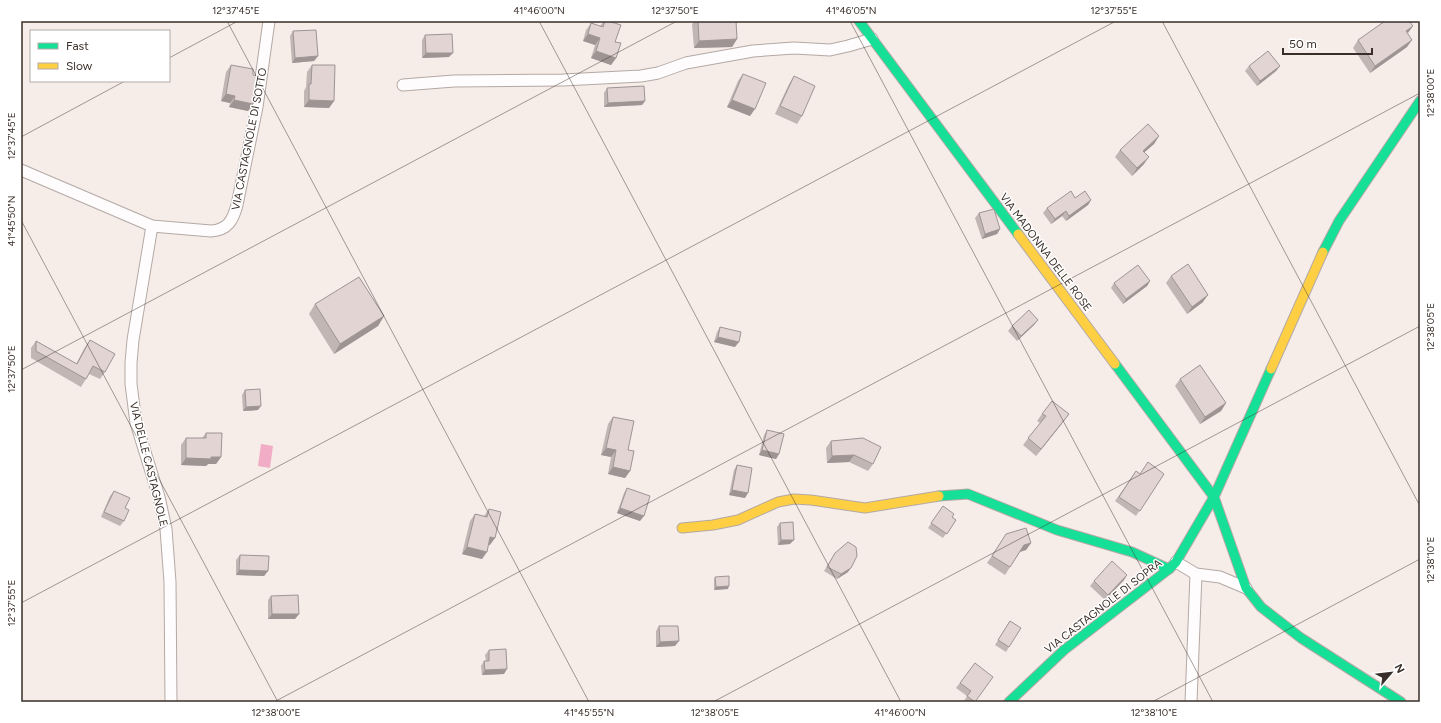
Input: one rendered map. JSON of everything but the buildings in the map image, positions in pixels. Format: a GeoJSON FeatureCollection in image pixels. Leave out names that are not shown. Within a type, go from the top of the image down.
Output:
{"type":"FeatureCollection","features":[{"type":"Feature","properties":{"kind":"street","name":"VIA CASTAGNOLE DI SOTTO"},"geometry":{"type":"LineString","coordinates":[[152,226],[211,231],[223,228],[232,220],[237,205],[256,108],[269,21]]}},
{"type":"Feature","properties":{"kind":"street","name":"VIA MADONNA DELLE ROSE"},"geometry":{"type":"LineString","coordinates":[[859,21],[1214,497],[1246,588],[1261,607],[1300,638],[1401,702]]}},
{"type":"Feature","properties":{"kind":"street"},"geometry":{"type":"LineString","coordinates":[[403,85],[454,81],[563,80],[641,76],[658,73],[686,63],[753,51],[794,48],[830,50],[872,39]]}},
{"type":"Feature","properties":{"kind":"street"},"geometry":{"type":"LineString","coordinates":[[1173,566],[1214,497],[1319,261],[1339,221],[1420,101]]}},
{"type":"Feature","properties":{"kind":"street"},"geometry":{"type":"LineString","coordinates":[[21,170],[152,226]]}},
{"type":"Feature","properties":{"kind":"street","name":"VIA DELLE CASTAGNOLE"},"geometry":{"type":"LineString","coordinates":[[152,226],[133,340],[131,384],[136,423],[159,497],[166,529],[170,582],[172,702]]}},
{"type":"Feature","properties":{"kind":"street"},"geometry":{"type":"LineString","coordinates":[[682,528],[713,525],[738,520],[778,502],[794,499],[865,508],[946,495],[968,494],[1057,530],[1132,552],[1196,574],[1220,577],[1246,588]]}},
{"type":"Feature","properties":{"kind":"street","name":"VIA CASTAGNOLE DI SOPRA"},"geometry":{"type":"LineString","coordinates":[[1009,702],[1064,650],[1173,566]]}},
{"type":"Feature","properties":{"kind":"street"},"geometry":{"type":"LineString","coordinates":[[1191,702],[1196,574]]}},
{"type":"Feature","properties":{"kind":"shaded area"},"geometry":{"type":"Polygon","coordinates":[[[261,444],[273,446],[270,468],[258,466],[261,444]]]}},
{"type":"Feature","properties":{"kind":"traffic: fast"},"geometry":{"type":"LineString","coordinates":[[859,21],[1018,234]]}},
{"type":"Feature","properties":{"kind":"traffic: fast"},"geometry":{"type":"LineString","coordinates":[[1323,252],[1339,221],[1420,101]]}},
{"type":"Feature","properties":{"kind":"traffic: fast"},"geometry":{"type":"LineString","coordinates":[[1115,364],[1214,497],[1246,588],[1261,607],[1301,638],[1401,702]]}},
{"type":"Feature","properties":{"kind":"traffic: fast"},"geometry":{"type":"LineString","coordinates":[[1009,702],[1064,650],[1176,562],[1214,497],[1271,369]]}},
{"type":"Feature","properties":{"kind":"traffic: fast"},"geometry":{"type":"LineString","coordinates":[[939,496],[968,494],[1057,530],[1132,552],[1169,569]]}},
{"type":"Feature","properties":{"kind":"traffic: slow"},"geometry":{"type":"LineString","coordinates":[[1018,234],[1115,364]]}},
{"type":"Feature","properties":{"kind":"traffic: slow"},"geometry":{"type":"LineString","coordinates":[[1271,369],[1323,252]]}},
{"type":"Feature","properties":{"kind":"traffic: slow"},"geometry":{"type":"LineString","coordinates":[[682,528],[713,525],[738,520],[778,502],[794,499],[865,508],[939,496]]}}]}
